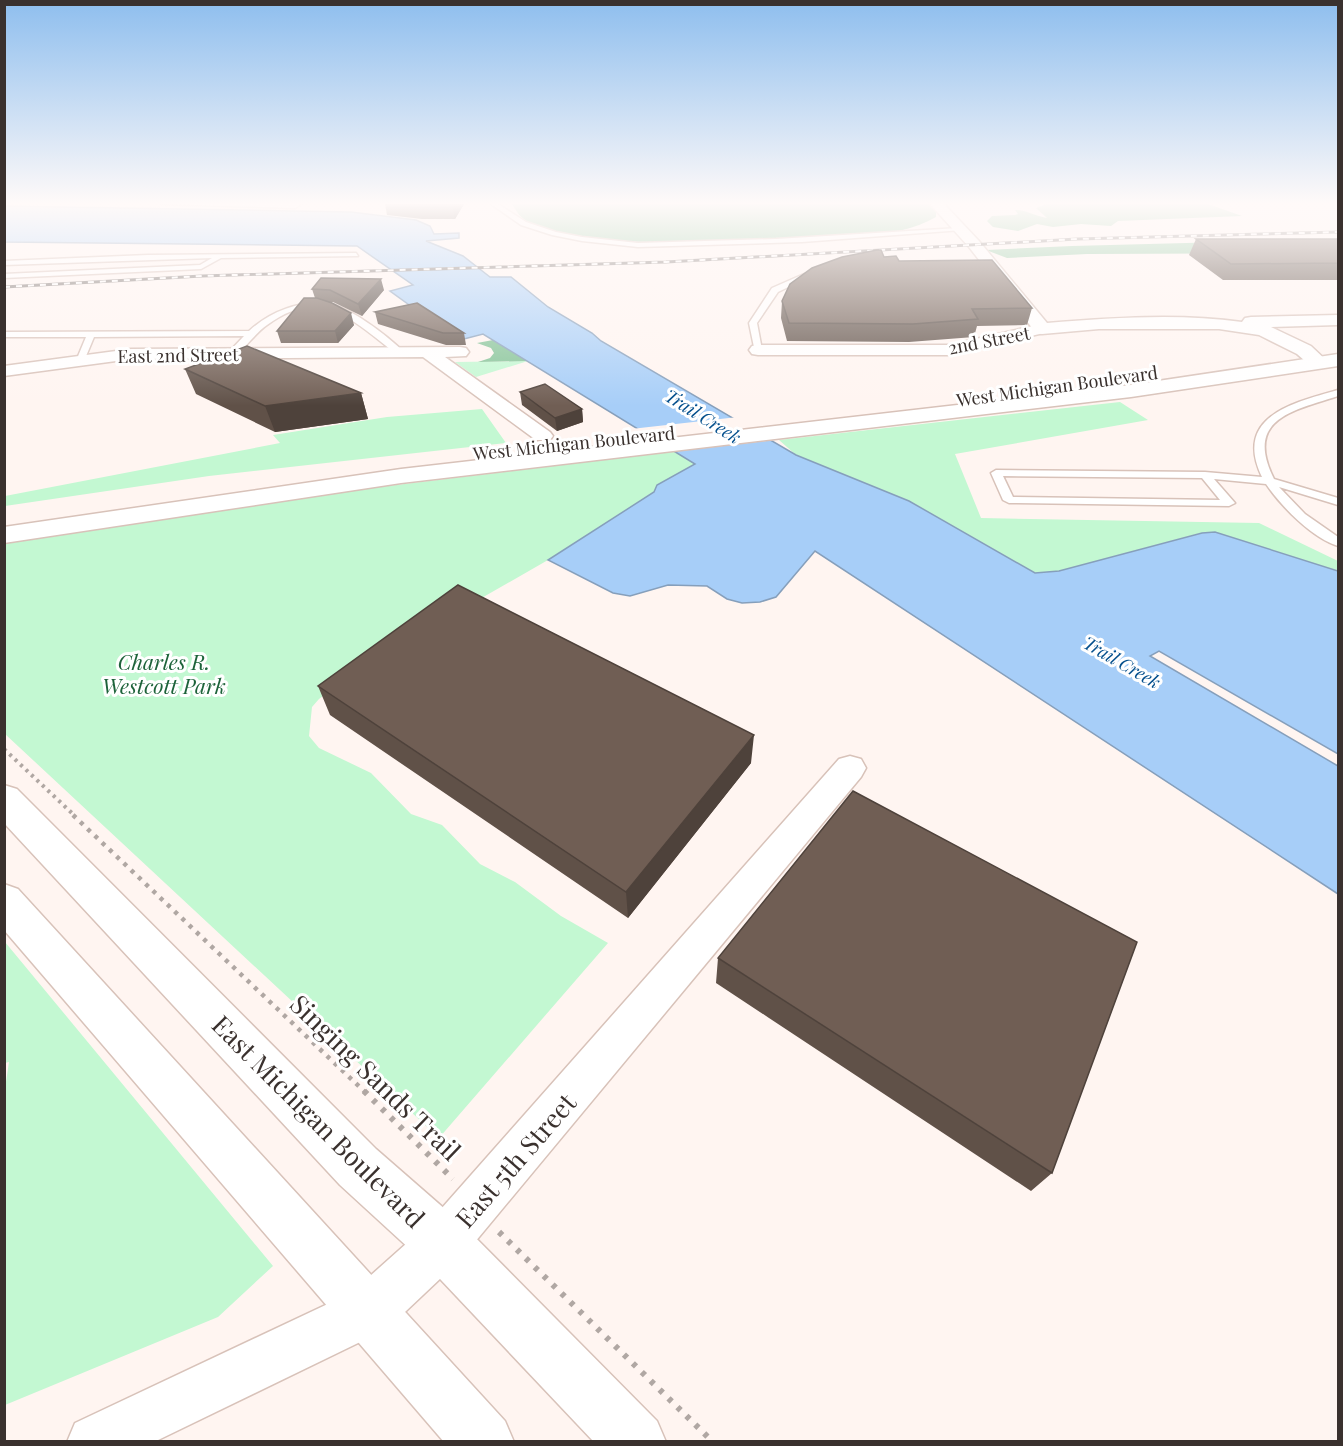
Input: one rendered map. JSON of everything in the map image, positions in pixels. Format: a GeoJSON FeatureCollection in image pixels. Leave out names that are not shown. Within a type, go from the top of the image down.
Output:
{"type":"FeatureCollection","features":[{"type":"Feature","properties":{"kind":"main road"},"geometry":{"type":"LineString","coordinates":[[996,271],[1042,329]]}},
{"type":"Feature","properties":{"kind":"main road"},"geometry":{"type":"LineString","coordinates":[[1219,324],[1338,321]]}},
{"type":"Feature","properties":{"kind":"main road","name":"2nd Street"},"geometry":{"type":"LineString","coordinates":[[1042,329],[1099,324],[1219,324],[1263,330],[1329,361]]}},
{"type":"Feature","properties":{"kind":"main road","name":"2nd Street"},"geometry":{"type":"LineString","coordinates":[[1219,324],[1243,332],[1281,354],[1329,361]]}},
{"type":"Feature","properties":{"kind":"main road"},"geometry":{"type":"LineString","coordinates":[[1281,354],[1338,345]]}},
{"type":"Feature","properties":{"kind":"main road","name":"West Michigan Boulevard"},"geometry":{"type":"LineString","coordinates":[[7,522],[181,507],[395,470],[1113,380],[1281,354]]}},
{"type":"Feature","properties":{"kind":"main road","name":"West Michigan Boulevard"},"geometry":{"type":"LineString","coordinates":[[395,470],[907,419],[1131,391],[1329,361]]}},
{"type":"Feature","properties":{"kind":"main road","name":"East Michigan Boulevard"},"geometry":{"type":"LineString","coordinates":[[4,799],[358,1167],[460,1225],[636,1442]]}},
{"type":"Feature","properties":{"kind":"main road"},"geometry":{"type":"LineString","coordinates":[[4,901],[484,1442]]}},
{"type":"Feature","properties":{"kind":"street","name":"2nd Street"},"geometry":{"type":"LineString","coordinates":[[758,350],[949,350],[1042,329]]}},
{"type":"Feature","properties":{"kind":"street","name":"East 2nd Street"},"geometry":{"type":"LineString","coordinates":[[4,371],[131,354],[460,352]]}},
{"type":"Feature","properties":{"kind":"street"},"geometry":{"type":"LineString","coordinates":[[428,353],[543,436]]}},
{"type":"Feature","properties":{"kind":"street","name":"East 5th Street"},"geometry":{"type":"LineString","coordinates":[[94,1442],[369,1311],[460,1225],[850,768]]}},
{"type":"Feature","properties":{"kind":"lane"},"geometry":{"type":"LineString","coordinates":[[4,276],[107,271]]}},
{"type":"Feature","properties":{"kind":"lane"},"geometry":{"type":"LineString","coordinates":[[758,350],[753,323],[775,290],[818,271]]}},
{"type":"Feature","properties":{"kind":"lane"},"geometry":{"type":"LineString","coordinates":[[232,353],[250,333],[266,320],[291,308],[327,305],[334,307],[401,353]]}},
{"type":"Feature","properties":{"kind":"lane"},"geometry":{"type":"LineString","coordinates":[[4,335],[250,333]]}},
{"type":"Feature","properties":{"kind":"lane"},"geometry":{"type":"LineString","coordinates":[[80,361],[91,335]]}},
{"type":"Feature","properties":{"kind":"lane"},"geometry":{"type":"LineString","coordinates":[[1338,393],[1280,416],[1261,432],[1259,448],[1262,465],[1269,480],[1294,510],[1338,542]]}},
{"type":"Feature","properties":{"kind":"lane"},"geometry":{"type":"LineString","coordinates":[[1205,475],[1229,503],[1009,500],[996,473],[1205,475],[1269,480],[1338,502]]}},
{"type":"Feature","properties":{"kind":"path","name":"Singing Sands Trail"},"geometry":{"type":"LineString","coordinates":[[4,749],[440,1163],[460,1225],[505,1240],[713,1442]]}},
{"type":"Feature","properties":{"kind":"green space"},"geometry":{"type":"Polygon","coordinates":[[[493,340],[528,361],[478,362],[490,358],[494,353],[491,348],[477,343],[493,340]]]}},
{"type":"Feature","properties":{"kind":"green space"},"geometry":{"type":"Polygon","coordinates":[[[528,361],[476,377],[455,362],[528,361]]]}},
{"type":"Feature","properties":{"kind":"green space"},"geometry":{"type":"Polygon","coordinates":[[[1120,402],[1148,420],[955,454],[981,518],[1259,523],[1338,561],[1338,571],[1215,532],[1201,533],[1059,571],[1035,573],[909,501],[796,455],[779,440],[1120,402]]]}},
{"type":"Feature","properties":{"kind":"green space"},"geometry":{"type":"Polygon","coordinates":[[[482,409],[506,443],[209,476],[5,506],[5,496],[280,443],[273,435],[387,417],[482,409]]]}},
{"type":"Feature","properties":{"kind":"green space","name":"Charles R. Westcott Park"},"geometry":{"type":"Polygon","coordinates":[[[676,451],[695,464],[657,485],[655,492],[548,560],[361,667],[312,707],[309,736],[319,748],[371,773],[411,814],[442,825],[480,864],[515,882],[561,916],[608,943],[439,1138],[5,734],[4,544],[355,490],[676,451]]]}},
{"type":"Feature","properties":{"kind":"green space"},"geometry":{"type":"Polygon","coordinates":[[[5,942],[273,1266],[218,1317],[5,1405],[4,1095],[9,1062],[5,1063],[5,942]]]}},
{"type":"Feature","properties":{"kind":"water","name":"Trail Creek"},"geometry":{"type":"Polygon","coordinates":[[[394,271],[483,271],[490,277],[511,277],[548,307],[592,333],[601,341],[796,455],[909,501],[1035,573],[1059,571],[1202,533],[1215,532],[1338,571],[1338,754],[1159,651],[1150,656],[1338,766],[1338,894],[815,551],[776,597],[760,602],[742,603],[727,599],[707,586],[668,585],[630,596],[613,593],[548,560],[654,492],[657,485],[695,464],[483,334],[464,339],[455,338],[390,291],[413,285],[394,271]]]}},
{"type":"Feature","properties":{"kind":"pier"},"geometry":{"type":"Polygon","coordinates":[[[738,417],[776,440],[671,452],[631,429],[738,417]]]}},
{"type":"Feature","properties":{"kind":"building"},"geometry":{"type":"Polygon","coordinates":[[[807,271],[1002,271],[1032,308],[972,309],[978,319],[913,324],[789,323],[782,301],[790,284],[807,271]]]}},
{"type":"Feature","properties":{"kind":"building"},"geometry":{"type":"Polygon","coordinates":[[[321,278],[381,279],[358,304],[330,290],[312,289],[321,278]]]}},
{"type":"Feature","properties":{"kind":"building"},"geometry":{"type":"Polygon","coordinates":[[[304,298],[317,298],[351,313],[335,331],[277,331],[304,298]]]}},
{"type":"Feature","properties":{"kind":"building"},"geometry":{"type":"Polygon","coordinates":[[[417,303],[464,333],[443,333],[375,312],[417,303]]]}},
{"type":"Feature","properties":{"kind":"building"},"geometry":{"type":"Polygon","coordinates":[[[247,346],[361,393],[265,406],[185,369],[247,346]]]}},
{"type":"Feature","properties":{"kind":"building"},"geometry":{"type":"Polygon","coordinates":[[[545,384],[582,409],[555,418],[520,392],[545,384]]]}},
{"type":"Feature","properties":{"kind":"building"},"geometry":{"type":"Polygon","coordinates":[[[458,585],[754,735],[626,892],[318,686],[458,585]]]}},
{"type":"Feature","properties":{"kind":"building"},"geometry":{"type":"Polygon","coordinates":[[[853,791],[1137,942],[1052,1173],[718,958],[853,791]]]}},
{"type":"Feature","properties":{"kind":"railway"},"geometry":{"type":"LineString","coordinates":[[4,287],[202,276],[352,271]]}}]}
